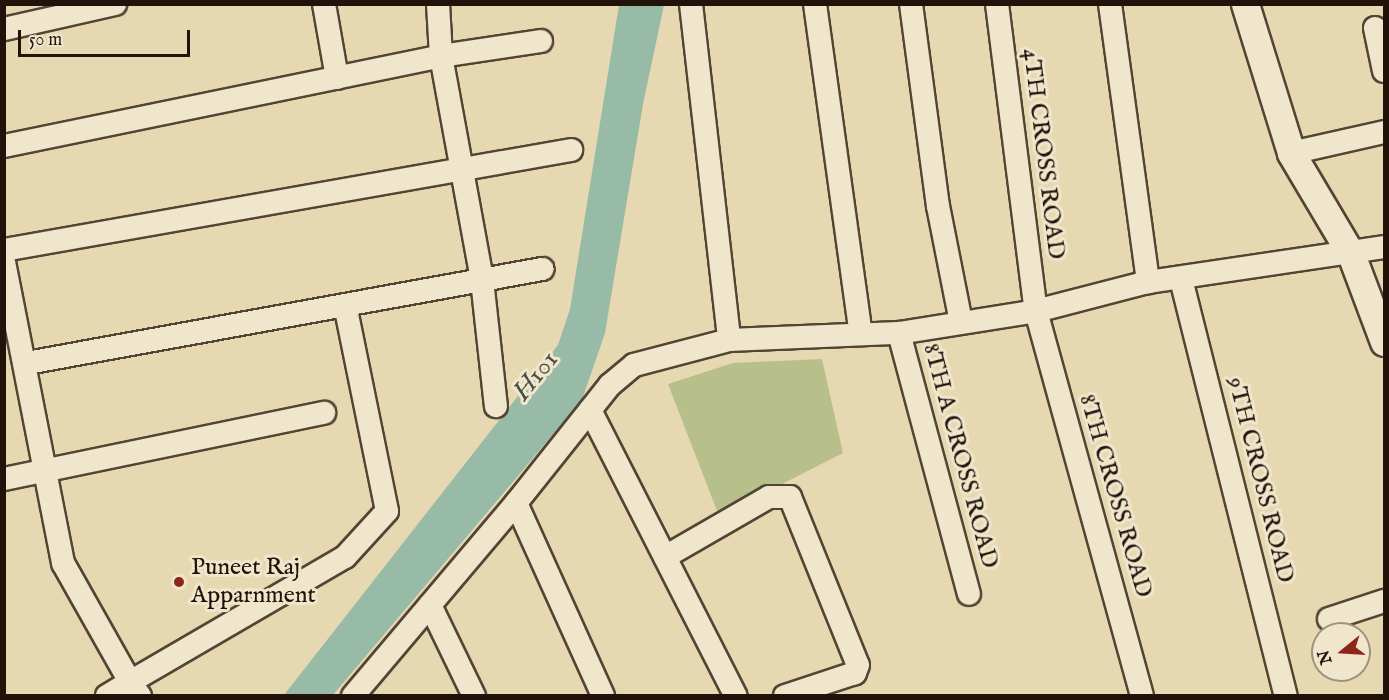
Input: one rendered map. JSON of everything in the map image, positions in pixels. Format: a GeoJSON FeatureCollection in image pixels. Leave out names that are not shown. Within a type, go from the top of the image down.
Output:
{"type":"FeatureCollection","features":[{"type":"Feature","properties":{"kind":"street"},"geometry":{"type":"LineString","coordinates":[[4,29],[115,4]]}},
{"type":"Feature","properties":{"kind":"street"},"geometry":{"type":"LineString","coordinates":[[324,4],[337,78]]}},
{"type":"Feature","properties":{"kind":"street"},"geometry":{"type":"LineString","coordinates":[[438,4],[441,56],[464,170],[482,280],[496,406]]}},
{"type":"Feature","properties":{"kind":"street"},"geometry":{"type":"LineString","coordinates":[[691,4],[729,340]]}},
{"type":"Feature","properties":{"kind":"street"},"geometry":{"type":"LineString","coordinates":[[815,4],[861,334]]}},
{"type":"Feature","properties":{"kind":"street"},"geometry":{"type":"LineString","coordinates":[[911,4],[938,206],[961,322]]}},
{"type":"Feature","properties":{"kind":"street","name":"4TH CROSS ROAD"},"geometry":{"type":"LineString","coordinates":[[997,4],[1035,311]]}},
{"type":"Feature","properties":{"kind":"street"},"geometry":{"type":"LineString","coordinates":[[1110,4],[1148,282]]}},
{"type":"Feature","properties":{"kind":"street"},"geometry":{"type":"LineString","coordinates":[[1245,4],[1291,153],[1351,254],[1384,342]]}},
{"type":"Feature","properties":{"kind":"street"},"geometry":{"type":"LineString","coordinates":[[1375,28],[1384,71]]}},
{"type":"Feature","properties":{"kind":"street"},"geometry":{"type":"LineString","coordinates":[[4,146],[441,56],[541,41]]}},
{"type":"Feature","properties":{"kind":"street"},"geometry":{"type":"LineString","coordinates":[[1291,153],[1384,132]]}},
{"type":"Feature","properties":{"kind":"street"},"geometry":{"type":"LineString","coordinates":[[4,250],[571,150]]}},
{"type":"Feature","properties":{"kind":"street"},"geometry":{"type":"LineString","coordinates":[[355,694],[516,503],[610,386],[634,365],[729,340],[899,333],[1035,311],[1148,282],[1351,254],[1384,247]]}},
{"type":"Feature","properties":{"kind":"street"},"geometry":{"type":"LineString","coordinates":[[4,262],[19,359],[46,470],[63,563],[135,689]]}},
{"type":"Feature","properties":{"kind":"street"},"geometry":{"type":"LineString","coordinates":[[19,359],[345,305],[542,269]]}},
{"type":"Feature","properties":{"kind":"street","name":"9TH CROSS ROAD"},"geometry":{"type":"LineString","coordinates":[[1181,279],[1286,696]]}},
{"type":"Feature","properties":{"kind":"street"},"geometry":{"type":"LineString","coordinates":[[107,696],[135,689],[345,556],[387,511],[345,305]]}},
{"type":"Feature","properties":{"kind":"street","name":"8TH CROSS ROAD"},"geometry":{"type":"LineString","coordinates":[[1035,311],[1142,696]]}},
{"type":"Feature","properties":{"kind":"street","name":"8TH A CROSS ROAD"},"geometry":{"type":"LineString","coordinates":[[899,333],[969,594]]}},
{"type":"Feature","properties":{"kind":"street"},"geometry":{"type":"LineString","coordinates":[[590,410],[736,696]]}},
{"type":"Feature","properties":{"kind":"street"},"geometry":{"type":"LineString","coordinates":[[4,479],[324,413]]}},
{"type":"Feature","properties":{"kind":"street"},"geometry":{"type":"LineString","coordinates":[[665,557],[769,497],[790,497],[857,658],[858,670],[848,686],[785,696]]}},
{"type":"Feature","properties":{"kind":"street"},"geometry":{"type":"LineString","coordinates":[[516,503],[603,696]]}},
{"type":"Feature","properties":{"kind":"street"},"geometry":{"type":"LineString","coordinates":[[1329,619],[1384,601]]}},
{"type":"Feature","properties":{"kind":"street"},"geometry":{"type":"LineString","coordinates":[[430,605],[474,696]]}},
{"type":"Feature","properties":{"kind":"shaded area"},"geometry":{"type":"Polygon","coordinates":[[[822,359],[843,453],[719,516],[668,384],[733,363],[822,359]]]}},
{"type":"Feature","properties":{"kind":"water","name":"H101"},"geometry":{"type":"Polygon","coordinates":[[[619,5],[664,5],[643,104],[605,333],[582,400],[333,695],[284,695],[558,345],[570,309],[619,5]]]}},
{"type":"Feature","properties":{"kind":"place","name":"Puneet Raj Apparnment"},"geometry":{"type":"Point","coordinates":[179,582]}}]}
